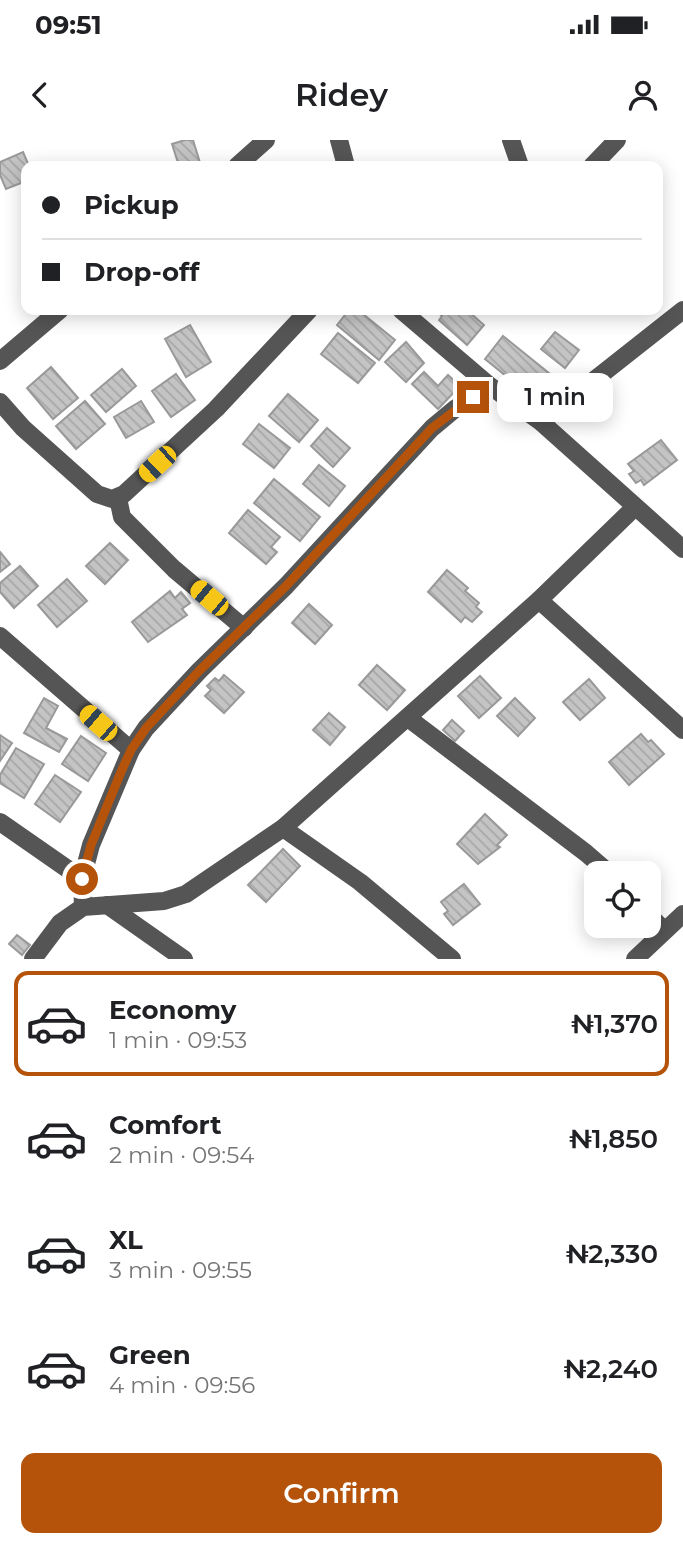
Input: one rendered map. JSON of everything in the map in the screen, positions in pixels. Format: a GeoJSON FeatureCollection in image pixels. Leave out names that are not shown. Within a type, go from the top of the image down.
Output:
{"type":"FeatureCollection","features":[{"type":"Feature","properties":{"kind":"street"},"geometry":{"type":"LineString","coordinates":[[243,161],[266,140]]}},
{"type":"Feature","properties":{"kind":"street"},"geometry":{"type":"LineString","coordinates":[[339,140],[345,161]]}},
{"type":"Feature","properties":{"kind":"street"},"geometry":{"type":"LineString","coordinates":[[511,140],[518,161]]}},
{"type":"Feature","properties":{"kind":"street"},"geometry":{"type":"LineString","coordinates":[[597,161],[617,140]]}},
{"type":"Feature","properties":{"kind":"street"},"geometry":{"type":"LineString","coordinates":[[541,422],[682,314]]}},
{"type":"Feature","properties":{"kind":"street"},"geometry":{"type":"LineString","coordinates":[[0,361],[54,315]]}},
{"type":"Feature","properties":{"kind":"street"},"geometry":{"type":"LineString","coordinates":[[0,402],[23,428],[92,489],[105,498],[118,498],[216,409],[304,315]]}},
{"type":"Feature","properties":{"kind":"street"},"geometry":{"type":"LineString","coordinates":[[407,315],[490,386],[541,422],[683,550]]}},
{"type":"Feature","properties":{"kind":"street"},"geometry":{"type":"LineString","coordinates":[[83,907],[82,879],[91,845],[131,750],[146,728],[199,671],[286,586],[432,428],[456,408],[490,386]]}},
{"type":"Feature","properties":{"kind":"street"},"geometry":{"type":"LineString","coordinates":[[118,498],[122,517],[174,569],[244,628]]}},
{"type":"Feature","properties":{"kind":"street"},"geometry":{"type":"LineString","coordinates":[[33,959],[60,923],[83,907],[164,901],[186,894],[283,828],[540,600],[635,507]]}},
{"type":"Feature","properties":{"kind":"street"},"geometry":{"type":"LineString","coordinates":[[540,600],[683,730]]}},
{"type":"Feature","properties":{"kind":"street"},"geometry":{"type":"LineString","coordinates":[[0,636],[131,750]]}},
{"type":"Feature","properties":{"kind":"street"},"geometry":{"type":"LineString","coordinates":[[408,718],[595,861]]}},
{"type":"Feature","properties":{"kind":"street"},"geometry":{"type":"LineString","coordinates":[[0,822],[82,879]]}},
{"type":"Feature","properties":{"kind":"street"},"geometry":{"type":"LineString","coordinates":[[283,828],[360,882],[452,959]]}},
{"type":"Feature","properties":{"kind":"street"},"geometry":{"type":"LineString","coordinates":[[107,905],[184,959]]}},
{"type":"Feature","properties":{"kind":"street"},"geometry":{"type":"LineString","coordinates":[[635,959],[683,914]]}},
{"type":"Feature","properties":{"kind":"street"},"geometry":{"type":"LineString","coordinates":[[661,927],[664,930]]}},
{"type":"Feature","properties":{"kind":"building"},"geometry":{"type":"Polygon","coordinates":[[[193,140],[199,161],[177,161],[172,144],[193,140]]]}},
{"type":"Feature","properties":{"kind":"building"},"geometry":{"type":"Polygon","coordinates":[[[23,152],[27,161],[21,161],[21,183],[6,189],[0,175],[0,162],[23,152]]]}},
{"type":"Feature","properties":{"kind":"building"},"geometry":{"type":"Polygon","coordinates":[[[345,315],[364,315],[395,340],[379,360],[337,325],[345,315]]]}},
{"type":"Feature","properties":{"kind":"building"},"geometry":{"type":"Polygon","coordinates":[[[473,315],[484,325],[467,345],[439,320],[442,316],[473,315]]]}},
{"type":"Feature","properties":{"kind":"building"},"geometry":{"type":"Polygon","coordinates":[[[190,325],[211,362],[186,377],[165,339],[190,325]]]}},
{"type":"Feature","properties":{"kind":"building"},"geometry":{"type":"Polygon","coordinates":[[[555,332],[579,350],[565,368],[541,349],[555,332]]]}},
{"type":"Feature","properties":{"kind":"building"},"geometry":{"type":"Polygon","coordinates":[[[338,333],[375,363],[358,383],[321,354],[338,333]]]}},
{"type":"Feature","properties":{"kind":"building"},"geometry":{"type":"Polygon","coordinates":[[[503,336],[550,374],[532,397],[485,359],[503,336]]]}},
{"type":"Feature","properties":{"kind":"building"},"geometry":{"type":"Polygon","coordinates":[[[406,342],[424,363],[406,382],[385,362],[406,342]]]}},
{"type":"Feature","properties":{"kind":"building"},"geometry":{"type":"Polygon","coordinates":[[[51,367],[78,398],[53,419],[27,388],[51,367]]]}},
{"type":"Feature","properties":{"kind":"building"},"geometry":{"type":"Polygon","coordinates":[[[122,369],[136,386],[106,412],[91,395],[122,369]]]}},
{"type":"Feature","properties":{"kind":"building"},"geometry":{"type":"Polygon","coordinates":[[[424,372],[438,386],[448,375],[460,386],[438,409],[412,384],[424,372]]]}},
{"type":"Feature","properties":{"kind":"building"},"geometry":{"type":"Polygon","coordinates":[[[176,374],[195,400],[171,417],[152,391],[176,374]]]}},
{"type":"Feature","properties":{"kind":"building"},"geometry":{"type":"Polygon","coordinates":[[[288,394],[318,420],[299,442],[269,416],[288,394]]]}},
{"type":"Feature","properties":{"kind":"building"},"geometry":{"type":"Polygon","coordinates":[[[85,401],[105,424],[76,449],[56,426],[85,401]]]}},
{"type":"Feature","properties":{"kind":"building"},"geometry":{"type":"Polygon","coordinates":[[[141,401],[154,422],[126,438],[114,417],[141,401]]]}},
{"type":"Feature","properties":{"kind":"building"},"geometry":{"type":"Polygon","coordinates":[[[259,424],[290,448],[274,468],[243,444],[259,424]]]}},
{"type":"Feature","properties":{"kind":"building"},"geometry":{"type":"Polygon","coordinates":[[[327,428],[350,448],[333,467],[311,446],[327,428]]]}},
{"type":"Feature","properties":{"kind":"building"},"geometry":{"type":"Polygon","coordinates":[[[661,440],[677,460],[644,485],[641,480],[636,483],[629,474],[634,471],[628,464],[661,440]]]}},
{"type":"Feature","properties":{"kind":"building"},"geometry":{"type":"Polygon","coordinates":[[[319,465],[345,486],[329,506],[303,484],[319,465]]]}},
{"type":"Feature","properties":{"kind":"building"},"geometry":{"type":"Polygon","coordinates":[[[274,479],[320,517],[300,541],[254,503],[274,479]]]}},
{"type":"Feature","properties":{"kind":"building"},"geometry":{"type":"Polygon","coordinates":[[[248,510],[280,537],[271,547],[277,552],[266,564],[229,533],[248,510]]]}},
{"type":"Feature","properties":{"kind":"building"},"geometry":{"type":"Polygon","coordinates":[[[110,543],[128,560],[105,584],[86,566],[110,543]]]}},
{"type":"Feature","properties":{"kind":"building"},"geometry":{"type":"Polygon","coordinates":[[[0,552],[10,564],[0,572],[0,552]]]}},
{"type":"Feature","properties":{"kind":"building"},"geometry":{"type":"Polygon","coordinates":[[[20,566],[38,586],[14,608],[0,592],[0,583],[20,566]]]}},
{"type":"Feature","properties":{"kind":"building"},"geometry":{"type":"Polygon","coordinates":[[[447,570],[468,588],[465,591],[479,603],[476,607],[482,612],[472,622],[465,617],[461,622],[428,592],[447,570]]]}},
{"type":"Feature","properties":{"kind":"building"},"geometry":{"type":"Polygon","coordinates":[[[67,579],[87,601],[57,627],[38,605],[67,579]]]}},
{"type":"Feature","properties":{"kind":"building"},"geometry":{"type":"Polygon","coordinates":[[[170,591],[175,598],[181,592],[190,603],[182,609],[187,615],[148,642],[132,622],[170,591]]]}},
{"type":"Feature","properties":{"kind":"building"},"geometry":{"type":"Polygon","coordinates":[[[309,604],[332,625],[315,644],[292,623],[309,604]]]}},
{"type":"Feature","properties":{"kind":"building"},"geometry":{"type":"Polygon","coordinates":[[[377,665],[405,690],[387,710],[359,685],[377,665]]]}},
{"type":"Feature","properties":{"kind":"building"},"geometry":{"type":"Polygon","coordinates":[[[224,675],[244,692],[224,713],[205,696],[211,690],[207,686],[215,678],[219,681],[224,675]]]}},
{"type":"Feature","properties":{"kind":"building"},"geometry":{"type":"Polygon","coordinates":[[[480,676],[501,698],[479,718],[458,696],[480,676]]]}},
{"type":"Feature","properties":{"kind":"building"},"geometry":{"type":"Polygon","coordinates":[[[589,679],[605,698],[580,720],[563,702],[589,679]]]}},
{"type":"Feature","properties":{"kind":"building"},"geometry":{"type":"Polygon","coordinates":[[[44,698],[58,706],[46,728],[67,739],[59,752],[24,733],[44,698]]]}},
{"type":"Feature","properties":{"kind":"building"},"geometry":{"type":"Polygon","coordinates":[[[515,698],[535,718],[518,736],[497,716],[515,698]]]}},
{"type":"Feature","properties":{"kind":"building"},"geometry":{"type":"Polygon","coordinates":[[[329,713],[345,727],[330,745],[313,730],[329,713]]]}},
{"type":"Feature","properties":{"kind":"building"},"geometry":{"type":"Polygon","coordinates":[[[452,720],[464,731],[455,741],[443,730],[452,720]]]}},
{"type":"Feature","properties":{"kind":"building"},"geometry":{"type":"Polygon","coordinates":[[[641,734],[664,754],[629,785],[609,762],[641,734]]]}},
{"type":"Feature","properties":{"kind":"building"},"geometry":{"type":"Polygon","coordinates":[[[0,735],[12,743],[0,761],[0,735]]]}},
{"type":"Feature","properties":{"kind":"building"},"geometry":{"type":"Polygon","coordinates":[[[81,736],[106,753],[88,781],[62,764],[81,736]]]}},
{"type":"Feature","properties":{"kind":"building"},"geometry":{"type":"Polygon","coordinates":[[[16,748],[44,764],[24,798],[0,783],[0,775],[16,748]]]}},
{"type":"Feature","properties":{"kind":"building"},"geometry":{"type":"Polygon","coordinates":[[[55,775],[81,792],[60,822],[35,804],[55,775]]]}},
{"type":"Feature","properties":{"kind":"building"},"geometry":{"type":"Polygon","coordinates":[[[485,814],[507,835],[497,845],[500,847],[478,864],[457,844],[485,814]]]}},
{"type":"Feature","properties":{"kind":"building"},"geometry":{"type":"Polygon","coordinates":[[[283,849],[300,866],[266,902],[248,885],[283,849]]]}},
{"type":"Feature","properties":{"kind":"building"},"geometry":{"type":"Polygon","coordinates":[[[464,884],[480,904],[453,925],[444,914],[448,911],[441,902],[464,884]]]}},
{"type":"Feature","properties":{"kind":"building"},"geometry":{"type":"Polygon","coordinates":[[[17,935],[30,945],[22,955],[9,944],[17,935]]]}},
{"type":"Feature","properties":{"kind":"route"},"geometry":{"type":"LineString","coordinates":[[82,879],[91,845],[121,772],[131,750],[146,728],[199,671],[286,586],[432,428],[473,397]]}}]}
